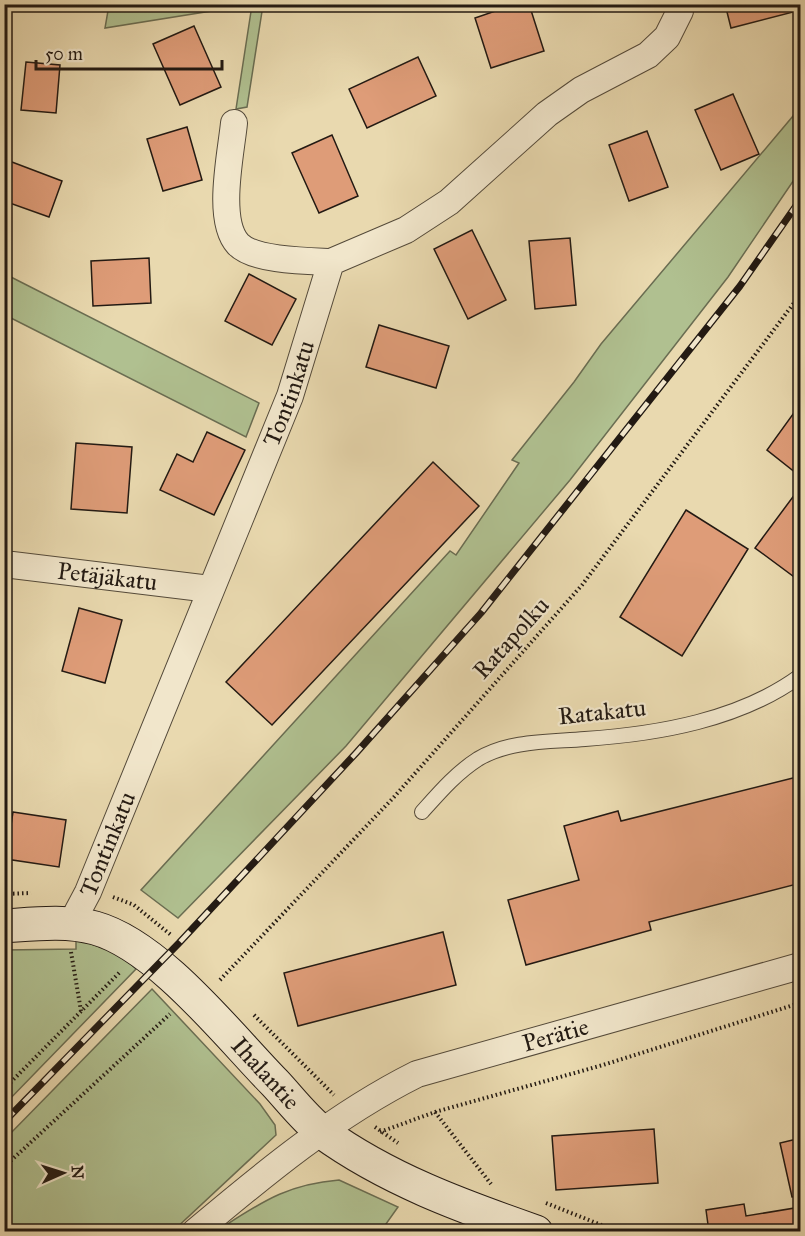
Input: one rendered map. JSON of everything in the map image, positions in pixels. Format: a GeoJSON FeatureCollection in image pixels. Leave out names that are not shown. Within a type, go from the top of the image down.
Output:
{"type":"FeatureCollection","features":[{"type":"Feature","properties":{"kind":"street"},"geometry":{"type":"LineString","coordinates":[[234,123],[226,208],[228,230],[239,246],[262,255],[285,259],[331,262],[406,230],[449,202],[547,114],[580,90],[648,55],[667,37],[680,11]]}},
{"type":"Feature","properties":{"kind":"street","name":"Tontinkatu"},"geometry":{"type":"LineString","coordinates":[[71,924],[88,892],[290,396],[331,262]]}},
{"type":"Feature","properties":{"kind":"street","name":"Petäjäkatu"},"geometry":{"type":"LineString","coordinates":[[4,564],[210,589]]}},
{"type":"Feature","properties":{"kind":"street","name":"Ihalantie"},"geometry":{"type":"LineString","coordinates":[[4,926],[71,924],[112,934],[143,950],[201,984],[321,1131],[402,1180],[457,1204],[540,1217]]}},
{"type":"Feature","properties":{"kind":"street","name":"Perätie"},"geometry":{"type":"LineString","coordinates":[[195,1232],[321,1131],[383,1091],[417,1074],[801,966]]}},
{"type":"Feature","properties":{"kind":"lane","name":"Ratakatu"},"geometry":{"type":"LineString","coordinates":[[422,812],[454,777],[479,758],[508,747],[544,741],[636,733],[684,724],[755,704],[801,676]]}},
{"type":"Feature","properties":{"kind":"path","name":"Ratapolku"},"geometry":{"type":"LineString","coordinates":[[220,980],[394,797],[582,585],[801,296]]}},
{"type":"Feature","properties":{"kind":"path"},"geometry":{"type":"LineString","coordinates":[[4,894],[40,892]]}},
{"type":"Feature","properties":{"kind":"path"},"geometry":{"type":"LineString","coordinates":[[88,892],[117,898],[134,905],[172,937]]}},
{"type":"Feature","properties":{"kind":"path"},"geometry":{"type":"LineString","coordinates":[[71,924],[70,942],[81,1011]]}},
{"type":"Feature","properties":{"kind":"path"},"geometry":{"type":"LineString","coordinates":[[4,1089],[143,950]]}},
{"type":"Feature","properties":{"kind":"path"},"geometry":{"type":"LineString","coordinates":[[4,1167],[201,984],[220,980],[228,988]]}},
{"type":"Feature","properties":{"kind":"path"},"geometry":{"type":"LineString","coordinates":[[382,1131],[435,1112],[603,1065],[801,1003]]}},
{"type":"Feature","properties":{"kind":"path"},"geometry":{"type":"LineString","coordinates":[[252,1013],[351,1112],[405,1147]]}},
{"type":"Feature","properties":{"kind":"path"},"geometry":{"type":"LineString","coordinates":[[435,1112],[491,1184]]}},
{"type":"Feature","properties":{"kind":"path"},"geometry":{"type":"LineString","coordinates":[[480,1180],[502,1188]]}},
{"type":"Feature","properties":{"kind":"path"},"geometry":{"type":"LineString","coordinates":[[540,1217],[619,1232]]}},
{"type":"Feature","properties":{"kind":"green space"},"geometry":{"type":"Polygon","coordinates":[[[109,4],[249,5],[105,28],[109,4]]]}},
{"type":"Feature","properties":{"kind":"green space"},"geometry":{"type":"Polygon","coordinates":[[[252,5],[263,5],[247,107],[236,109],[252,5]]]}},
{"type":"Feature","properties":{"kind":"green space"},"geometry":{"type":"Polygon","coordinates":[[[800,100],[800,171],[728,277],[570,480],[346,746],[178,918],[141,890],[450,551],[456,555],[519,463],[512,460],[601,344],[793,116],[800,100]]]}},
{"type":"Feature","properties":{"kind":"green space"},"geometry":{"type":"Polygon","coordinates":[[[5,274],[259,403],[246,437],[5,315],[5,274]]]}},
{"type":"Feature","properties":{"kind":"green space"},"geometry":{"type":"Polygon","coordinates":[[[76,939],[119,953],[136,969],[5,1104],[5,950],[76,949],[76,939]]]}},
{"type":"Feature","properties":{"kind":"green space"},"geometry":{"type":"Polygon","coordinates":[[[152,989],[260,1104],[275,1125],[276,1135],[173,1231],[5,1231],[5,1139],[152,989]]]}},
{"type":"Feature","properties":{"kind":"green space"},"geometry":{"type":"Polygon","coordinates":[[[339,1180],[398,1207],[381,1231],[221,1231],[240,1216],[280,1194],[307,1185],[339,1180]]]}},
{"type":"Feature","properties":{"kind":"building"},"geometry":{"type":"Polygon","coordinates":[[[516,4],[529,4],[544,51],[491,68],[475,18],[516,4]]]}},
{"type":"Feature","properties":{"kind":"building"},"geometry":{"type":"Polygon","coordinates":[[[725,4],[796,4],[797,11],[731,28],[725,4]]]}},
{"type":"Feature","properties":{"kind":"building"},"geometry":{"type":"Polygon","coordinates":[[[194,26],[221,87],[180,105],[153,44],[194,26]]]}},
{"type":"Feature","properties":{"kind":"building"},"geometry":{"type":"Polygon","coordinates":[[[418,57],[436,96],[367,128],[349,89],[418,57]]]}},
{"type":"Feature","properties":{"kind":"building"},"geometry":{"type":"Polygon","coordinates":[[[26,62],[60,65],[56,113],[21,110],[26,62]]]}},
{"type":"Feature","properties":{"kind":"building"},"geometry":{"type":"Polygon","coordinates":[[[733,94],[759,154],[721,170],[695,110],[733,94]]]}},
{"type":"Feature","properties":{"kind":"building"},"geometry":{"type":"Polygon","coordinates":[[[187,127],[202,180],[163,191],[147,139],[187,127]]]}},
{"type":"Feature","properties":{"kind":"building"},"geometry":{"type":"Polygon","coordinates":[[[647,131],[668,187],[629,201],[609,145],[647,131]]]}},
{"type":"Feature","properties":{"kind":"building"},"geometry":{"type":"Polygon","coordinates":[[[332,135],[358,196],[319,213],[292,153],[332,135]]]}},
{"type":"Feature","properties":{"kind":"building"},"geometry":{"type":"Polygon","coordinates":[[[4,159],[62,181],[49,217],[4,201],[4,159]]]}},
{"type":"Feature","properties":{"kind":"building"},"geometry":{"type":"Polygon","coordinates":[[[472,230],[506,300],[468,319],[434,249],[472,230]]]}},
{"type":"Feature","properties":{"kind":"building"},"geometry":{"type":"Polygon","coordinates":[[[570,238],[576,305],[535,309],[529,241],[570,238]]]}},
{"type":"Feature","properties":{"kind":"building"},"geometry":{"type":"Polygon","coordinates":[[[149,258],[151,303],[93,306],[91,261],[149,258]]]}},
{"type":"Feature","properties":{"kind":"building"},"geometry":{"type":"Polygon","coordinates":[[[249,274],[296,299],[272,345],[225,321],[249,274]]]}},
{"type":"Feature","properties":{"kind":"building"},"geometry":{"type":"Polygon","coordinates":[[[379,325],[449,346],[436,388],[366,367],[379,325]]]}},
{"type":"Feature","properties":{"kind":"building"},"geometry":{"type":"Polygon","coordinates":[[[801,403],[801,477],[767,450],[801,403]]]}},
{"type":"Feature","properties":{"kind":"building"},"geometry":{"type":"Polygon","coordinates":[[[207,432],[245,450],[214,515],[160,490],[177,454],[193,462],[207,432]]]}},
{"type":"Feature","properties":{"kind":"building"},"geometry":{"type":"Polygon","coordinates":[[[76,443],[132,447],[127,513],[71,509],[76,443]]]}},
{"type":"Feature","properties":{"kind":"building"},"geometry":{"type":"Polygon","coordinates":[[[433,462],[479,506],[272,725],[226,682],[433,462]]]}},
{"type":"Feature","properties":{"kind":"building"},"geometry":{"type":"Polygon","coordinates":[[[801,486],[801,582],[755,548],[801,486]]]}},
{"type":"Feature","properties":{"kind":"building"},"geometry":{"type":"Polygon","coordinates":[[[686,510],[748,549],[682,656],[620,617],[686,510]]]}},
{"type":"Feature","properties":{"kind":"building"},"geometry":{"type":"Polygon","coordinates":[[[79,608],[122,620],[105,683],[62,671],[79,608]]]}},
{"type":"Feature","properties":{"kind":"building"},"geometry":{"type":"Polygon","coordinates":[[[801,776],[801,883],[649,922],[651,930],[526,965],[508,900],[579,880],[564,826],[618,811],[621,821],[801,776]]]}},
{"type":"Feature","properties":{"kind":"building"},"geometry":{"type":"Polygon","coordinates":[[[13,812],[66,820],[59,867],[6,859],[13,812]]]}},
{"type":"Feature","properties":{"kind":"building"},"geometry":{"type":"Polygon","coordinates":[[[443,932],[456,985],[298,1026],[284,973],[443,932]]]}},
{"type":"Feature","properties":{"kind":"building"},"geometry":{"type":"Polygon","coordinates":[[[654,1129],[658,1183],[556,1190],[552,1136],[654,1129]]]}},
{"type":"Feature","properties":{"kind":"building"},"geometry":{"type":"Polygon","coordinates":[[[801,1138],[801,1196],[792,1197],[780,1143],[801,1138]]]}},
{"type":"Feature","properties":{"kind":"building"},"geometry":{"type":"Polygon","coordinates":[[[744,1204],[746,1216],[801,1207],[801,1232],[709,1232],[706,1210],[744,1204]]]}},
{"type":"Feature","properties":{"kind":"railway"},"geometry":{"type":"LineString","coordinates":[[4,1122],[179,943],[357,752],[481,613],[740,286],[800,200]]}}]}
